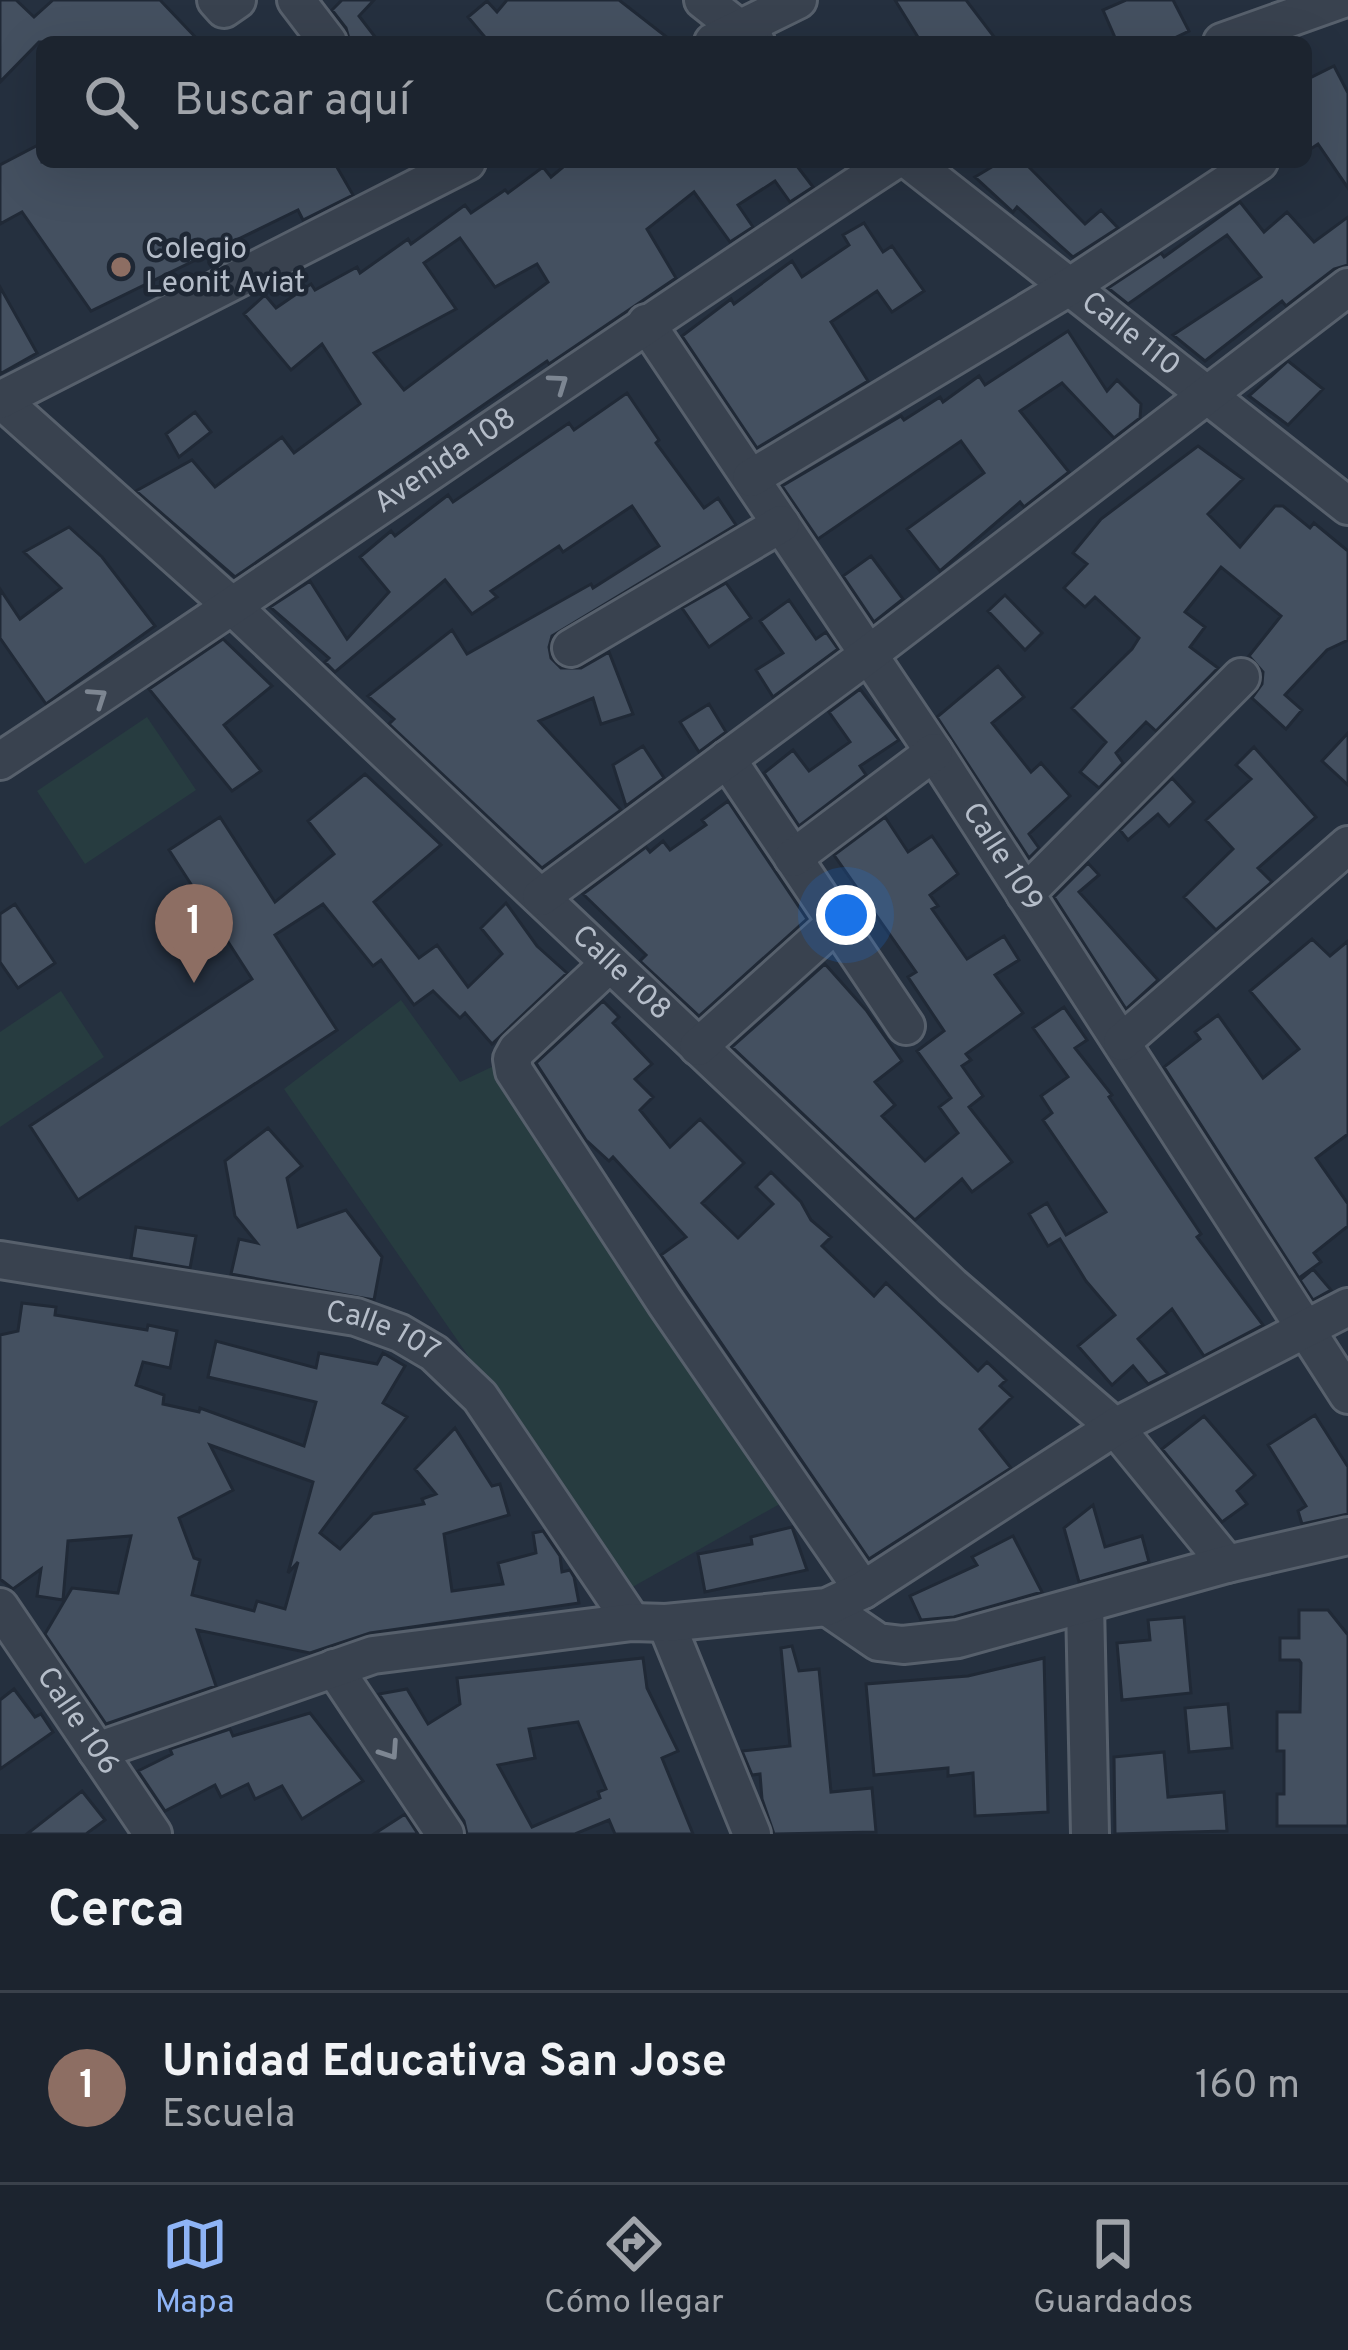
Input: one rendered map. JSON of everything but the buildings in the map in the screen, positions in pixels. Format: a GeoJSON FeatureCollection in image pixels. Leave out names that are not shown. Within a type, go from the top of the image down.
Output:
{"type":"FeatureCollection","features":[{"type":"Feature","properties":{"kind":"street"},"geometry":{"type":"LineString","coordinates":[[216,0],[224,9],[237,0]]}},
{"type":"Feature","properties":{"kind":"street"},"geometry":{"type":"LineString","coordinates":[[296,0],[323,36]]}},
{"type":"Feature","properties":{"kind":"street"},"geometry":{"type":"LineString","coordinates":[[703,0],[734,36]]}},
{"type":"Feature","properties":{"kind":"street"},"geometry":{"type":"LineString","coordinates":[[739,36],[798,0]]}},
{"type":"Feature","properties":{"kind":"street"},"geometry":{"type":"LineString","coordinates":[[1242,36],[1336,7]]}},
{"type":"Feature","properties":{"kind":"street","name":"Avenida 108"},"geometry":{"type":"LineString","coordinates":[[0,761],[883,168]]}},
{"type":"Feature","properties":{"kind":"street","name":"Calle 110"},"geometry":{"type":"LineString","coordinates":[[919,168],[1348,506]]}},
{"type":"Feature","properties":{"kind":"street"},"geometry":{"type":"LineString","coordinates":[[751,478],[1069,287],[1250,168]]}},
{"type":"Feature","properties":{"kind":"street"},"geometry":{"type":"LineString","coordinates":[[0,400],[426,170]]}},
{"type":"Feature","properties":{"kind":"street"},"geometry":{"type":"LineString","coordinates":[[541,897],[1208,397],[1348,286]]}},
{"type":"Feature","properties":{"kind":"street","name":"Calle 109"},"geometry":{"type":"LineString","coordinates":[[646,323],[934,752],[1348,1395]]}},
{"type":"Feature","properties":{"kind":"street","name":"Calle 108"},"geometry":{"type":"LineString","coordinates":[[0,400],[232,608],[952,1286],[1115,1427],[1227,1564]]}},
{"type":"Feature","properties":{"kind":"street"},"geometry":{"type":"LineString","coordinates":[[571,648],[781,524]]}},
{"type":"Feature","properties":{"kind":"street"},"geometry":{"type":"LineString","coordinates":[[1025,894],[1241,677]]}},
{"type":"Feature","properties":{"kind":"street"},"geometry":{"type":"LineString","coordinates":[[793,858],[934,752]]}},
{"type":"Feature","properties":{"kind":"street"},"geometry":{"type":"LineString","coordinates":[[727,759],[906,1026]]}},
{"type":"Feature","properties":{"kind":"street"},"geometry":{"type":"LineString","coordinates":[[1122,1042],[1348,845]]}},
{"type":"Feature","properties":{"kind":"street"},"geometry":{"type":"LineString","coordinates":[[698,1047],[836,923]]}},
{"type":"Feature","properties":{"kind":"street"},"geometry":{"type":"LineString","coordinates":[[609,964],[517,1051],[512,1059],[514,1071],[863,1590]]}},
{"type":"Feature","properties":{"kind":"street","name":"Calle 107"},"geometry":{"type":"LineString","coordinates":[[0,1260],[356,1317],[434,1352],[480,1396],[649,1622],[752,1834]]}},
{"type":"Feature","properties":{"kind":"street"},"geometry":{"type":"LineString","coordinates":[[98,1751],[373,1655],[649,1622],[827,1607],[863,1590],[1115,1427],[1348,1307]]}},
{"type":"Feature","properties":{"kind":"street"},"geometry":{"type":"LineString","coordinates":[[827,1607],[878,1642],[903,1645],[958,1640],[1227,1564],[1348,1536]]}},
{"type":"Feature","properties":{"kind":"street"},"geometry":{"type":"LineString","coordinates":[[1085,1605],[1090,1834]]}},
{"type":"Feature","properties":{"kind":"street","name":"Calle 106"},"geometry":{"type":"LineString","coordinates":[[0,1607],[153,1834]]}},
{"type":"Feature","properties":{"kind":"street"},"geometry":{"type":"LineString","coordinates":[[334,1668],[445,1834]]}},
{"type":"Feature","properties":{"kind":"green space"},"geometry":{"type":"Polygon","coordinates":[[[147,717],[196,790],[85,864],[37,791],[147,717]]]}},
{"type":"Feature","properties":{"kind":"green space"},"geometry":{"type":"Polygon","coordinates":[[[61,991],[104,1057],[0,1127],[0,1032],[61,991]]]}},
{"type":"Feature","properties":{"kind":"green space"},"geometry":{"type":"Polygon","coordinates":[[[401,1000],[460,1082],[498,1064],[785,1501],[629,1589],[284,1089],[401,1000]]]}},
{"type":"Feature","properties":{"kind":"place","name":"Colegio Leonit Aviat"},"geometry":{"type":"Point","coordinates":[121,267]}},
{"type":"Feature","properties":{"kind":"place","name":"Unidad Educativa San Jose"},"geometry":{"type":"Point","coordinates":[194,983]}}]}
